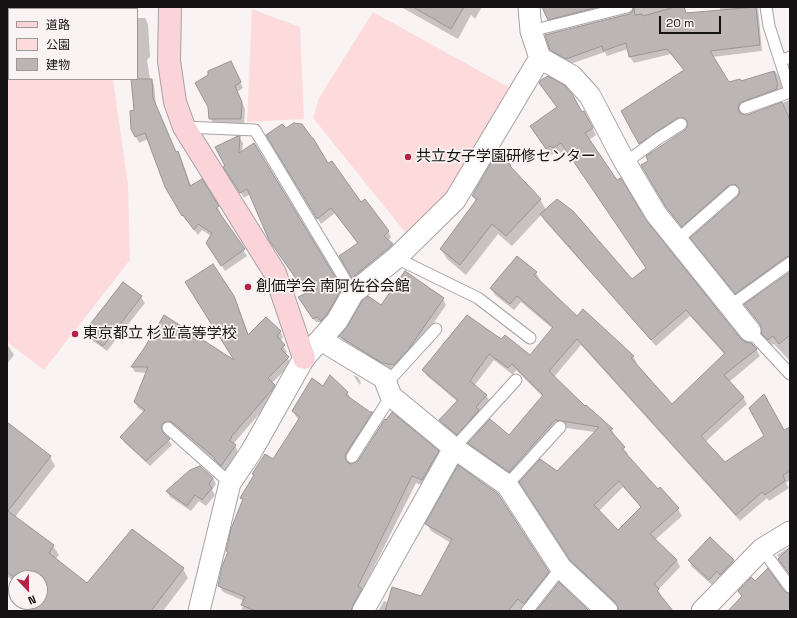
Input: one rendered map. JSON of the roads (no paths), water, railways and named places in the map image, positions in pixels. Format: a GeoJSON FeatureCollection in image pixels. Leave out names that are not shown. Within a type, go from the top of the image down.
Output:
{"type":"FeatureCollection","features":[{"type":"Feature","properties":{"kind":"street"},"geometry":{"type":"LineString","coordinates":[[529,7],[531,31],[540,58],[572,76],[590,96],[625,163],[656,214],[750,331]]}},
{"type":"Feature","properties":{"kind":"street"},"geometry":{"type":"LineString","coordinates":[[168,8],[169,60],[175,102],[184,127],[219,185],[250,230],[275,273],[304,358]]}},
{"type":"Feature","properties":{"kind":"street"},"geometry":{"type":"LineString","coordinates":[[199,611],[230,483],[251,452],[304,358],[336,321],[354,293],[396,258],[454,200],[540,58]]}},
{"type":"Feature","properties":{"kind":"street"},"geometry":{"type":"LineString","coordinates":[[321,340],[384,378],[388,390],[454,448],[507,485],[561,568],[607,611]]}},
{"type":"Feature","properties":{"kind":"street"},"geometry":{"type":"LineString","coordinates":[[363,611],[454,448]]}},
{"type":"Feature","properties":{"kind":"street"},"geometry":{"type":"LineString","coordinates":[[702,611],[762,550],[790,532]]}},
{"type":"Feature","properties":{"kind":"lane"},"geometry":{"type":"LineString","coordinates":[[531,31],[628,7]]}},
{"type":"Feature","properties":{"kind":"lane"},"geometry":{"type":"LineString","coordinates":[[745,108],[790,92],[785,59],[769,26],[766,7]]}},
{"type":"Feature","properties":{"kind":"lane"},"geometry":{"type":"LineString","coordinates":[[625,163],[681,124]]}},
{"type":"Feature","properties":{"kind":"lane"},"geometry":{"type":"LineString","coordinates":[[184,127],[255,130],[354,293]]}},
{"type":"Feature","properties":{"kind":"lane"},"geometry":{"type":"LineString","coordinates":[[677,240],[733,191]]}},
{"type":"Feature","properties":{"kind":"lane"},"geometry":{"type":"LineString","coordinates":[[396,258],[478,298],[530,338]]}},
{"type":"Feature","properties":{"kind":"lane"},"geometry":{"type":"LineString","coordinates":[[730,306],[790,263]]}},
{"type":"Feature","properties":{"kind":"lane"},"geometry":{"type":"LineString","coordinates":[[352,456],[388,390],[436,329]]}},
{"type":"Feature","properties":{"kind":"lane"},"geometry":{"type":"LineString","coordinates":[[750,331],[790,374]]}},
{"type":"Feature","properties":{"kind":"lane"},"geometry":{"type":"LineString","coordinates":[[454,448],[516,380]]}},
{"type":"Feature","properties":{"kind":"lane"},"geometry":{"type":"LineString","coordinates":[[507,485],[560,427]]}},
{"type":"Feature","properties":{"kind":"lane"},"geometry":{"type":"LineString","coordinates":[[168,428],[230,483]]}},
{"type":"Feature","properties":{"kind":"lane"},"geometry":{"type":"LineString","coordinates":[[762,550],[790,587]]}},
{"type":"Feature","properties":{"kind":"lane"},"geometry":{"type":"LineString","coordinates":[[526,611],[561,568]]}},
{"type":"Feature","properties":{"kind":"place","name":"共立女子学園研修センター"},"geometry":{"type":"Point","coordinates":[408,157]}},
{"type":"Feature","properties":{"kind":"place","name":"創価学会 南阿佐谷会館"},"geometry":{"type":"Point","coordinates":[248,287]}},
{"type":"Feature","properties":{"kind":"place","name":"東京都立 杉並高等学校"},"geometry":{"type":"Point","coordinates":[75,334]}}]}
